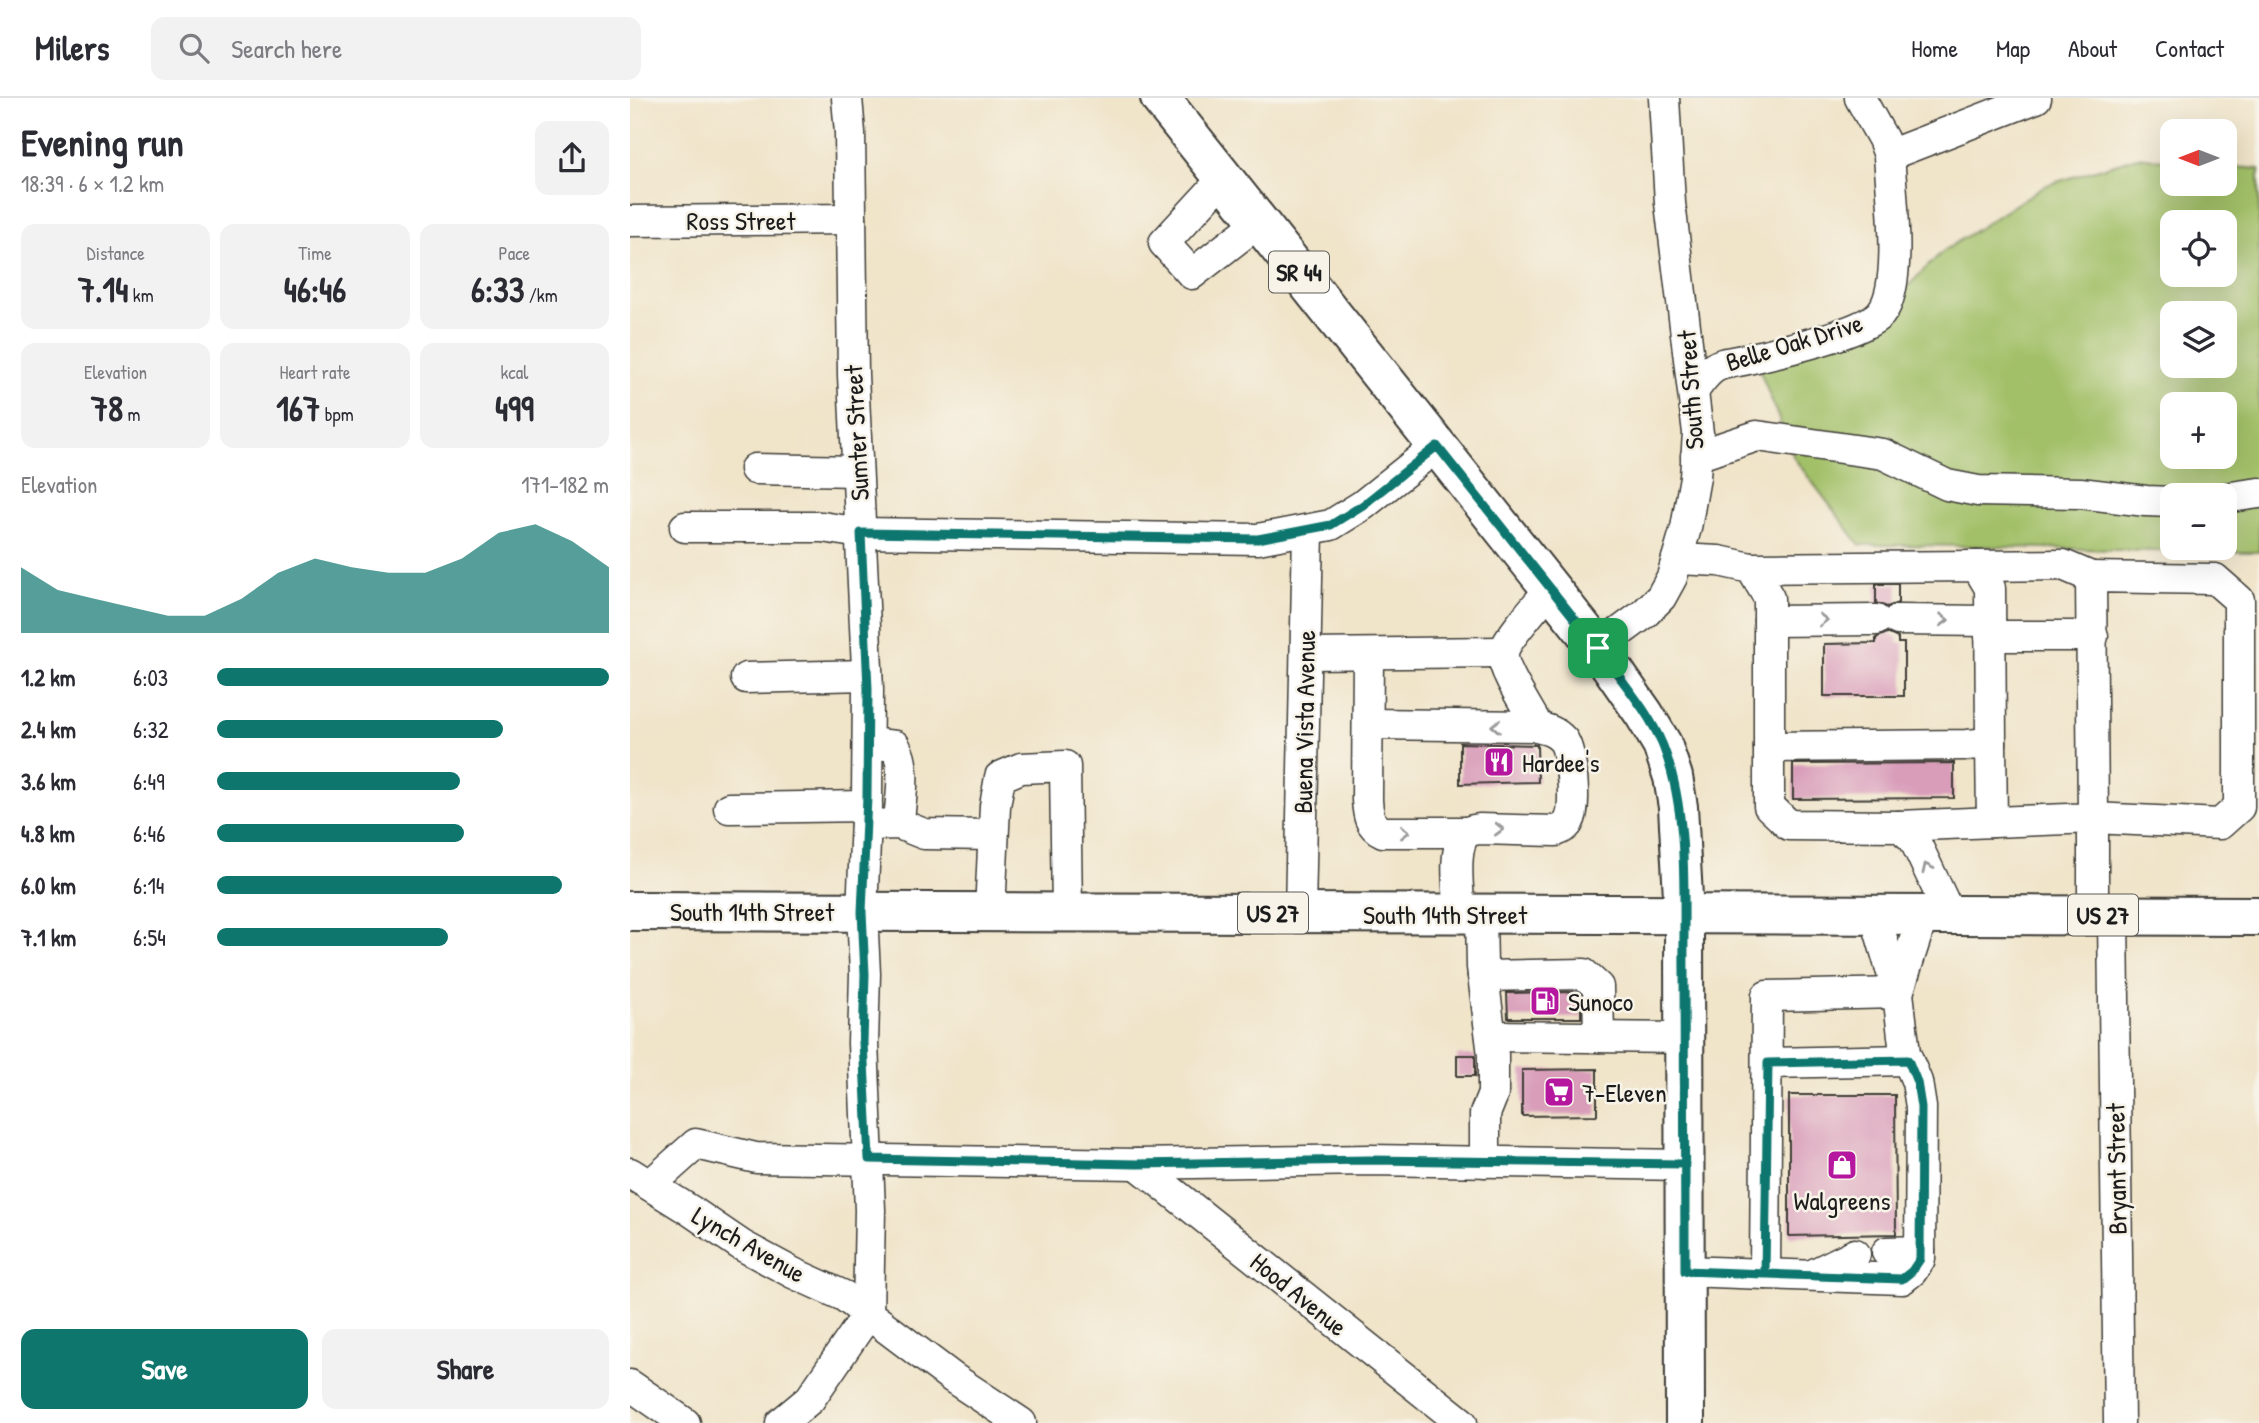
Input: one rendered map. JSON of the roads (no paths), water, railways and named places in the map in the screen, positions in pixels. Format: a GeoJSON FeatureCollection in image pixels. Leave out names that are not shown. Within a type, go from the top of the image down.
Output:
{"type":"FeatureCollection","features":[{"type":"Feature","properties":{"kind":"main road","name":"SR 44"},"geometry":{"type":"LineString","coordinates":[[1160,98],[1598,648],[1662,744],[1678,807],[1684,915],[1685,1423]]}},
{"type":"Feature","properties":{"kind":"main road","name":"South 14th Street"},"geometry":{"type":"LineString","coordinates":[[630,911],[2259,916]]}},
{"type":"Feature","properties":{"kind":"street","name":"Sumter Street"},"geometry":{"type":"LineString","coordinates":[[847,98],[852,375],[867,675],[862,912],[865,974],[863,1043],[869,1159],[868,1314]]}},
{"type":"Feature","properties":{"kind":"street","name":"South Street"},"geometry":{"type":"LineString","coordinates":[[1598,648],[1644,614],[1661,597],[1672,577],[1686,528],[1696,456],[1698,433],[1670,202],[1664,98]]}},
{"type":"Feature","properties":{"kind":"street"},"geometry":{"type":"LineString","coordinates":[[1860,98],[1884,139],[1889,155],[2036,98]]}},
{"type":"Feature","properties":{"kind":"street","name":"Belle Oak Drive"},"geometry":{"type":"LineString","coordinates":[[1694,390],[1708,370],[1717,365],[1837,335],[1881,314],[1888,301],[1893,277],[1889,155]]}},
{"type":"Feature","properties":{"kind":"street"},"geometry":{"type":"LineString","coordinates":[[1224,178],[1164,243],[1192,274],[1259,222]]}},
{"type":"Feature","properties":{"kind":"street","name":"Ross Street"},"geometry":{"type":"LineString","coordinates":[[630,221],[851,219]]}},
{"type":"Feature","properties":{"kind":"street"},"geometry":{"type":"LineString","coordinates":[[1696,456],[1757,436],[1884,454],[1947,485],[1978,491],[2080,493],[2160,502]]}},
{"type":"Feature","properties":{"kind":"street"},"geometry":{"type":"LineString","coordinates":[[685,527],[822,527],[861,533],[1258,539],[1331,525],[1363,505],[1437,446]]}},
{"type":"Feature","properties":{"kind":"street"},"geometry":{"type":"LineString","coordinates":[[755,469],[857,471]]}},
{"type":"Feature","properties":{"kind":"street"},"geometry":{"type":"LineString","coordinates":[[2237,496],[2259,493]]}},
{"type":"Feature","properties":{"kind":"street","name":"Buena Vista Avenue"},"geometry":{"type":"LineString","coordinates":[[1300,913],[1308,531]]}},
{"type":"Feature","properties":{"kind":"street"},"geometry":{"type":"LineString","coordinates":[[1677,559],[1719,561],[1751,568],[2063,565],[2091,577],[2215,579],[2239,600],[2239,807],[2220,824],[2093,818],[1899,826],[1789,825],[1769,806],[1769,598],[1751,568]]}},
{"type":"Feature","properties":{"kind":"street"},"geometry":{"type":"LineString","coordinates":[[1977,566],[1990,588],[1992,822]]}},
{"type":"Feature","properties":{"kind":"street","name":"Bryant Street"},"geometry":{"type":"LineString","coordinates":[[2091,577],[2093,818],[2103,915],[2119,1423]]}},
{"type":"Feature","properties":{"kind":"street"},"geometry":{"type":"LineString","coordinates":[[1538,727],[1505,666],[1503,652],[1550,588]]}},
{"type":"Feature","properties":{"kind":"street"},"geometry":{"type":"LineString","coordinates":[[1769,621],[1887,620],[2093,636]]}},
{"type":"Feature","properties":{"kind":"street"},"geometry":{"type":"LineString","coordinates":[[1306,654],[1503,652]]}},
{"type":"Feature","properties":{"kind":"street"},"geometry":{"type":"LineString","coordinates":[[1368,654],[1367,800],[1368,816],[1374,828],[1383,832],[1467,832],[1479,829],[1556,831],[1570,821],[1573,806],[1570,761],[1565,742],[1553,731],[1538,727],[1368,724]]}},
{"type":"Feature","properties":{"kind":"street"},"geometry":{"type":"LineString","coordinates":[[746,678],[867,675]]}},
{"type":"Feature","properties":{"kind":"street"},"geometry":{"type":"LineString","coordinates":[[867,743],[895,746],[901,757],[899,824]]}},
{"type":"Feature","properties":{"kind":"street"},"geometry":{"type":"LineString","coordinates":[[1769,747],[1948,746],[1991,743]]}},
{"type":"Feature","properties":{"kind":"street"},"geometry":{"type":"LineString","coordinates":[[990,912],[993,835],[1000,777],[1021,768],[1065,766],[1067,912]]}},
{"type":"Feature","properties":{"kind":"street"},"geometry":{"type":"LineString","coordinates":[[729,808],[866,816],[899,824],[924,834],[993,835]]}},
{"type":"Feature","properties":{"kind":"street"},"geometry":{"type":"LineString","coordinates":[[1898,993],[1937,915],[1914,839],[1899,826]]}},
{"type":"Feature","properties":{"kind":"street"},"geometry":{"type":"LineString","coordinates":[[1467,832],[1460,841],[1457,855],[1483,976],[1490,1037],[1493,1094],[1485,1114],[1485,1162]]}},
{"type":"Feature","properties":{"kind":"street"},"geometry":{"type":"LineString","coordinates":[[1685,1271],[1902,1279],[1920,1259],[1921,1107],[1917,1082],[1901,1033],[1898,993],[1875,915]]}},
{"type":"Feature","properties":{"kind":"street"},"geometry":{"type":"LineString","coordinates":[[1483,976],[1584,974],[1598,987],[1599,1037]]}},
{"type":"Feature","properties":{"kind":"street"},"geometry":{"type":"LineString","coordinates":[[1765,1274],[1767,996],[1898,993]]}},
{"type":"Feature","properties":{"kind":"street"},"geometry":{"type":"LineString","coordinates":[[1490,1037],[1685,1038]]}},
{"type":"Feature","properties":{"kind":"street"},"geometry":{"type":"LineString","coordinates":[[1768,1063],[1908,1060]]}},
{"type":"Feature","properties":{"kind":"street"},"geometry":{"type":"LineString","coordinates":[[640,1179],[696,1144],[756,1158],[1137,1164],[1368,1160],[1685,1164]]}},
{"type":"Feature","properties":{"kind":"street","name":"Hood Avenue"},"geometry":{"type":"LineString","coordinates":[[1137,1164],[1462,1423]]}},
{"type":"Feature","properties":{"kind":"street","name":"Lynch Avenue"},"geometry":{"type":"LineString","coordinates":[[640,1179],[741,1245],[844,1296],[953,1378],[1021,1423]]}},
{"type":"Feature","properties":{"kind":"street"},"geometry":{"type":"LineString","coordinates":[[1887,1252],[1920,1251]]}},
{"type":"Feature","properties":{"kind":"street"},"geometry":{"type":"LineString","coordinates":[[1808,1276],[1855,1254]]}},
{"type":"Feature","properties":{"kind":"street"},"geometry":{"type":"LineString","coordinates":[[781,1423],[810,1399],[868,1314]]}},
{"type":"Feature","properties":{"kind":"street"},"geometry":{"type":"LineString","coordinates":[[630,1385],[685,1423]]}},
{"type":"Feature","properties":{"kind":"place","name":"Hardee's"},"geometry":{"type":"Point","coordinates":[1499,762]}},
{"type":"Feature","properties":{"kind":"place","name":"Sunoco"},"geometry":{"type":"Point","coordinates":[1545,1001]}},
{"type":"Feature","properties":{"kind":"place","name":"7-Eleven"},"geometry":{"type":"Point","coordinates":[1559,1092]}},
{"type":"Feature","properties":{"kind":"place","name":"Walgreens"},"geometry":{"type":"Point","coordinates":[1842,1165]}}]}
